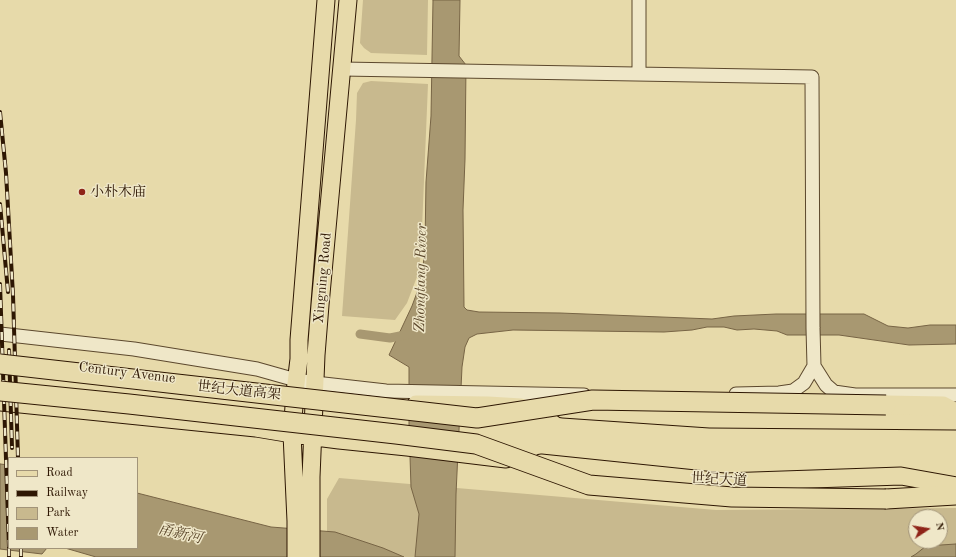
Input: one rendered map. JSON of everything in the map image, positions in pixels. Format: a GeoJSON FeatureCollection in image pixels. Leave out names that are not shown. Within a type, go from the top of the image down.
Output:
{"type":"FeatureCollection","features":[{"type":"Feature","properties":{"kind":"highway","name":"世纪大道高架"},"geometry":{"type":"LineString","coordinates":[[0,364],[483,411],[594,400],[943,406],[956,413]]}},
{"type":"Feature","properties":{"kind":"highway","name":"世纪大道高架"},"geometry":{"type":"LineString","coordinates":[[0,390],[380,432],[479,451],[588,485],[732,497],[886,499],[956,495]]}},
{"type":"Feature","properties":{"kind":"main road","name":"Xingning Road"},"geometry":{"type":"LineString","coordinates":[[311,557],[303,521],[292,434],[326,0]]}},
{"type":"Feature","properties":{"kind":"main road","name":"Xingning Road"},"geometry":{"type":"LineString","coordinates":[[303,521],[311,477],[316,356],[348,0]]}},
{"type":"Feature","properties":{"kind":"main road","name":"Century Avenue"},"geometry":{"type":"LineString","coordinates":[[0,358],[295,386],[396,404],[483,411]]}},
{"type":"Feature","properties":{"kind":"main road"},"geometry":{"type":"LineString","coordinates":[[0,402],[256,428],[292,434]]}},
{"type":"Feature","properties":{"kind":"main road"},"geometry":{"type":"LineString","coordinates":[[483,411],[710,419],[956,422]]}},
{"type":"Feature","properties":{"kind":"main road","name":"世纪大道"},"geometry":{"type":"LineString","coordinates":[[292,434],[407,447],[479,451],[724,482],[901,476],[956,486]]}},
{"type":"Feature","properties":{"kind":"main road"},"geometry":{"type":"LineString","coordinates":[[296,557],[303,521]]}},
{"type":"Feature","properties":{"kind":"street"},"geometry":{"type":"LineString","coordinates":[[638,74],[639,0]]}},
{"type":"Feature","properties":{"kind":"street"},"geometry":{"type":"LineString","coordinates":[[342,69],[812,77],[814,366],[826,385],[834,392],[855,396],[956,395]]}},
{"type":"Feature","properties":{"kind":"street"},"geometry":{"type":"LineString","coordinates":[[0,334],[134,349],[257,369],[295,386]]}},
{"type":"Feature","properties":{"kind":"street"},"geometry":{"type":"LineString","coordinates":[[315,389],[635,396],[779,393],[793,391],[804,383],[814,366]]}},
{"type":"Feature","properties":{"kind":"green space"},"geometry":{"type":"Polygon","coordinates":[[[363,0],[428,0],[427,55],[371,53],[364,48],[360,43],[363,0]]]}},
{"type":"Feature","properties":{"kind":"green space"},"geometry":{"type":"Polygon","coordinates":[[[371,81],[428,84],[421,253],[418,274],[407,303],[395,320],[342,316],[357,93],[363,83],[371,81]]]}},
{"type":"Feature","properties":{"kind":"green space"},"geometry":{"type":"Polygon","coordinates":[[[339,478],[716,510],[956,508],[956,557],[327,557],[327,499],[339,478]]]}},
{"type":"Feature","properties":{"kind":"water"},"geometry":{"type":"Polygon","coordinates":[[[433,0],[460,0],[459,56],[466,65],[463,210],[464,307],[467,310],[479,312],[560,313],[712,319],[734,316],[776,314],[864,314],[888,326],[908,328],[930,325],[956,325],[956,344],[909,345],[839,335],[787,335],[777,331],[754,329],[737,330],[724,327],[707,327],[692,330],[664,332],[513,330],[477,334],[469,338],[465,347],[462,367],[456,494],[455,557],[415,557],[419,514],[411,487],[409,367],[389,355],[412,306],[422,279],[425,245],[426,182],[431,116],[433,0]]]}},
{"type":"Feature","properties":{"kind":"water"},"geometry":{"type":"Polygon","coordinates":[[[0,464],[8,465],[8,549],[46,549],[42,554],[0,549],[0,464]]]}},
{"type":"Feature","properties":{"kind":"water","name":"甬新河"},"geometry":{"type":"Polygon","coordinates":[[[138,493],[271,527],[335,532],[383,548],[404,557],[96,557],[68,549],[138,549],[138,493]]]}},
{"type":"Feature","properties":{"kind":"water"},"geometry":{"type":"Polygon","coordinates":[[[956,544],[956,557],[911,557],[922,549],[948,549],[948,545],[956,544]]]}},
{"type":"Feature","properties":{"kind":"waterway","name":"Zhongtang River"},"geometry":{"type":"LineString","coordinates":[[360,334],[390,338],[410,334]]}},
{"type":"Feature","properties":{"kind":"railway"},"geometry":{"type":"LineString","coordinates":[[0,112],[6,173],[13,295],[18,457]]}},
{"type":"Feature","properties":{"kind":"railway"},"geometry":{"type":"LineString","coordinates":[[0,204],[8,292]]}},
{"type":"Feature","properties":{"kind":"railway"},"geometry":{"type":"LineString","coordinates":[[0,284],[8,518]]}},
{"type":"Feature","properties":{"kind":"railway"},"geometry":{"type":"LineString","coordinates":[[9,350],[12,448]]}},
{"type":"Feature","properties":{"kind":"railway"},"geometry":{"type":"LineString","coordinates":[[9,549],[9,557]]}},
{"type":"Feature","properties":{"kind":"railway"},"geometry":{"type":"LineString","coordinates":[[21,549],[21,557]]}},
{"type":"Feature","properties":{"kind":"place","name":"小朴木庙"},"geometry":{"type":"Point","coordinates":[82,192]}}]}
